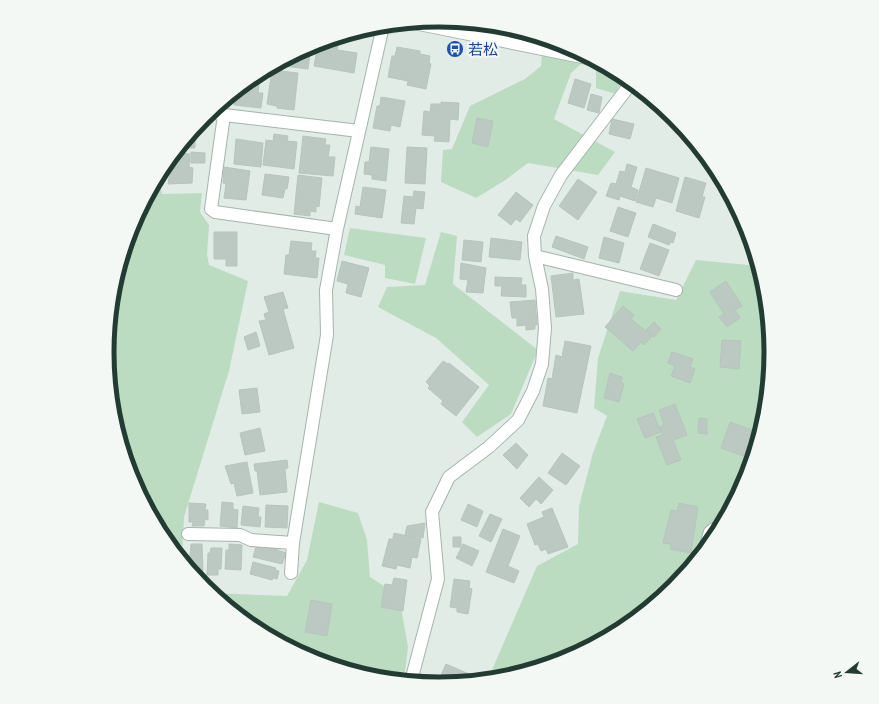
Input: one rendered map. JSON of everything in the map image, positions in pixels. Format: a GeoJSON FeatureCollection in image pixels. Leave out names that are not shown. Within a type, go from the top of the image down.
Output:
{"type":"FeatureCollection","features":[{"type":"Feature","properties":{"kind":"street"},"geometry":{"type":"LineString","coordinates":[[435,27],[569,54]]}},
{"type":"Feature","properties":{"kind":"street"},"geometry":{"type":"LineString","coordinates":[[291,573],[293,543],[327,335],[326,290],[337,228],[382,32]]}},
{"type":"Feature","properties":{"kind":"street"},"geometry":{"type":"LineString","coordinates":[[412,675],[438,579],[432,512],[449,477],[489,447],[518,420],[533,391],[542,364],[545,328],[542,289],[535,256],[534,236],[544,206],[558,182],[628,88]]}},
{"type":"Feature","properties":{"kind":"street"},"geometry":{"type":"LineString","coordinates":[[219,114],[359,131]]}},
{"type":"Feature","properties":{"kind":"street"},"geometry":{"type":"LineString","coordinates":[[224,115],[211,209],[215,212],[337,228]]}},
{"type":"Feature","properties":{"kind":"street"},"geometry":{"type":"LineString","coordinates":[[535,256],[676,290]]}},
{"type":"Feature","properties":{"kind":"street"},"geometry":{"type":"LineString","coordinates":[[188,534],[240,535],[251,540],[293,543]]}},
{"type":"Feature","properties":{"kind":"green space"},"geometry":{"type":"Polygon","coordinates":[[[543,44],[584,61],[571,73],[554,119],[615,152],[598,175],[528,163],[504,181],[476,198],[441,182],[443,150],[452,149],[470,106],[525,79],[541,66],[543,44]]]}},
{"type":"Feature","properties":{"kind":"green space"},"geometry":{"type":"Polygon","coordinates":[[[596,68],[621,83],[615,94],[596,88],[596,68]]]}},
{"type":"Feature","properties":{"kind":"green space"},"geometry":{"type":"Polygon","coordinates":[[[160,186],[162,194],[202,193],[200,212],[209,225],[207,255],[209,265],[248,281],[229,371],[184,517],[182,550],[169,533],[148,496],[139,476],[121,415],[115,373],[114,352],[117,310],[126,268],[139,228],[160,186]]]}},
{"type":"Feature","properties":{"kind":"green space"},"geometry":{"type":"Polygon","coordinates":[[[350,228],[426,238],[415,284],[385,278],[385,265],[344,255],[350,228]]]}},
{"type":"Feature","properties":{"kind":"green space"},"geometry":{"type":"Polygon","coordinates":[[[441,232],[457,236],[453,284],[538,350],[511,414],[477,437],[462,422],[489,385],[436,338],[378,307],[387,287],[425,285],[441,232]]]}},
{"type":"Feature","properties":{"kind":"green space"},"geometry":{"type":"Polygon","coordinates":[[[696,260],[752,265],[762,310],[764,331],[764,373],[762,394],[753,436],[740,476],[731,496],[710,533],[684,566],[669,582],[637,610],[602,633],[564,652],[524,666],[491,673],[537,566],[578,544],[579,506],[593,453],[607,416],[594,408],[598,358],[620,291],[676,300],[696,260]]]}},
{"type":"Feature","properties":{"kind":"green space"},"geometry":{"type":"Polygon","coordinates":[[[319,502],[358,513],[367,540],[370,577],[399,596],[408,647],[405,672],[376,671],[335,660],[315,652],[259,622],[222,593],[287,596],[307,560],[319,502]]]}},
{"type":"Feature","properties":{"kind":"building"},"geometry":{"type":"Polygon","coordinates":[[[339,43],[337,50],[357,53],[354,73],[314,66],[317,51],[335,44],[339,43]]]}},
{"type":"Feature","properties":{"kind":"building"},"geometry":{"type":"Polygon","coordinates":[[[397,47],[420,51],[420,54],[430,56],[429,63],[431,64],[426,89],[407,85],[408,81],[388,77],[392,56],[395,56],[397,47]]]}},
{"type":"Feature","properties":{"kind":"building"},"geometry":{"type":"Polygon","coordinates":[[[310,54],[308,69],[286,66],[310,54]]]}},
{"type":"Feature","properties":{"kind":"building"},"geometry":{"type":"Polygon","coordinates":[[[278,71],[298,73],[294,110],[277,108],[277,106],[267,104],[271,74],[278,71]]]}},
{"type":"Feature","properties":{"kind":"building"},"geometry":{"type":"Polygon","coordinates":[[[575,79],[591,84],[584,108],[568,103],[575,79]]]}},
{"type":"Feature","properties":{"kind":"building"},"geometry":{"type":"Polygon","coordinates":[[[259,82],[258,93],[263,93],[261,108],[234,105],[234,101],[259,82]]]}},
{"type":"Feature","properties":{"kind":"building"},"geometry":{"type":"Polygon","coordinates":[[[591,94],[602,97],[599,113],[587,110],[591,94]]]}},
{"type":"Feature","properties":{"kind":"building"},"geometry":{"type":"Polygon","coordinates":[[[381,97],[405,101],[400,127],[391,125],[390,131],[373,128],[377,106],[380,106],[381,97]]]}},
{"type":"Feature","properties":{"kind":"building"},"geometry":{"type":"Polygon","coordinates":[[[441,102],[459,103],[458,120],[450,119],[449,142],[434,141],[435,136],[422,135],[424,111],[430,112],[431,104],[441,104],[441,102]]]}},
{"type":"Feature","properties":{"kind":"building"},"geometry":{"type":"Polygon","coordinates":[[[477,118],[493,121],[488,147],[472,143],[477,118]]]}},
{"type":"Feature","properties":{"kind":"building"},"geometry":{"type":"Polygon","coordinates":[[[612,119],[634,124],[630,139],[609,134],[612,119]]]}},
{"type":"Feature","properties":{"kind":"building"},"geometry":{"type":"Polygon","coordinates":[[[274,134],[288,136],[287,141],[297,142],[294,169],[263,165],[266,140],[273,141],[274,134]]]}},
{"type":"Feature","properties":{"kind":"building"},"geometry":{"type":"Polygon","coordinates":[[[303,136],[326,139],[325,145],[330,145],[328,157],[335,157],[333,176],[299,173],[303,136]]]}},
{"type":"Feature","properties":{"kind":"building"},"geometry":{"type":"Polygon","coordinates":[[[195,138],[195,148],[187,148],[195,138]]]}},
{"type":"Feature","properties":{"kind":"building"},"geometry":{"type":"Polygon","coordinates":[[[236,139],[263,143],[261,167],[234,164],[236,139]]]}},
{"type":"Feature","properties":{"kind":"building"},"geometry":{"type":"Polygon","coordinates":[[[371,147],[389,149],[386,181],[372,179],[372,175],[364,174],[365,162],[369,162],[371,147]]]}},
{"type":"Feature","properties":{"kind":"building"},"geometry":{"type":"Polygon","coordinates":[[[407,147],[427,148],[425,184],[405,183],[407,147]]]}},
{"type":"Feature","properties":{"kind":"building"},"geometry":{"type":"Polygon","coordinates":[[[191,152],[205,153],[205,163],[191,163],[191,152]]]}},
{"type":"Feature","properties":{"kind":"building"},"geometry":{"type":"Polygon","coordinates":[[[182,153],[190,154],[189,167],[193,168],[192,183],[168,184],[170,169],[182,153]]]}},
{"type":"Feature","properties":{"kind":"building"},"geometry":{"type":"Polygon","coordinates":[[[627,164],[637,167],[631,187],[638,190],[635,201],[620,196],[619,200],[606,196],[611,183],[616,184],[620,171],[625,172],[627,164]]]}},
{"type":"Feature","properties":{"kind":"building"},"geometry":{"type":"Polygon","coordinates":[[[224,167],[250,171],[246,200],[224,198],[226,184],[223,183],[224,167]]]}},
{"type":"Feature","properties":{"kind":"building"},"geometry":{"type":"Polygon","coordinates":[[[646,168],[679,178],[672,203],[656,198],[653,207],[636,202],[646,168]]]}},
{"type":"Feature","properties":{"kind":"building"},"geometry":{"type":"Polygon","coordinates":[[[265,174],[289,177],[287,189],[285,189],[283,198],[262,195],[265,174]]]}},
{"type":"Feature","properties":{"kind":"building"},"geometry":{"type":"Polygon","coordinates":[[[298,175],[322,178],[319,207],[316,206],[316,212],[310,211],[310,216],[294,214],[298,175]]]}},
{"type":"Feature","properties":{"kind":"building"},"geometry":{"type":"Polygon","coordinates":[[[685,177],[706,183],[702,197],[705,197],[699,218],[676,211],[685,177]]]}},
{"type":"Feature","properties":{"kind":"building"},"geometry":{"type":"Polygon","coordinates":[[[578,179],[597,192],[578,220],[559,206],[578,179]]]}},
{"type":"Feature","properties":{"kind":"building"},"geometry":{"type":"Polygon","coordinates":[[[363,187],[386,190],[382,218],[355,214],[356,206],[360,207],[363,187]]]}},
{"type":"Feature","properties":{"kind":"building"},"geometry":{"type":"Polygon","coordinates":[[[414,191],[425,192],[423,209],[416,208],[414,224],[401,223],[404,196],[413,197],[414,191]]]}},
{"type":"Feature","properties":{"kind":"building"},"geometry":{"type":"Polygon","coordinates":[[[516,192],[533,205],[520,222],[516,219],[511,225],[498,215],[516,192]]]}},
{"type":"Feature","properties":{"kind":"building"},"geometry":{"type":"Polygon","coordinates":[[[618,207],[636,213],[628,237],[610,231],[618,207]]]}},
{"type":"Feature","properties":{"kind":"building"},"geometry":{"type":"Polygon","coordinates":[[[653,224],[676,233],[673,243],[671,242],[669,245],[648,237],[653,224]]]}},
{"type":"Feature","properties":{"kind":"building"},"geometry":{"type":"Polygon","coordinates":[[[214,232],[237,232],[237,266],[226,266],[226,259],[214,259],[214,232]]]}},
{"type":"Feature","properties":{"kind":"building"},"geometry":{"type":"Polygon","coordinates":[[[556,236],[588,247],[584,259],[552,247],[556,236]]]}},
{"type":"Feature","properties":{"kind":"building"},"geometry":{"type":"Polygon","coordinates":[[[604,237],[624,243],[619,263],[599,258],[604,237]]]}},
{"type":"Feature","properties":{"kind":"building"},"geometry":{"type":"Polygon","coordinates":[[[491,238],[522,242],[520,260],[489,257],[491,238]]]}},
{"type":"Feature","properties":{"kind":"building"},"geometry":{"type":"Polygon","coordinates":[[[464,240],[483,242],[481,262],[462,260],[464,240]]]}},
{"type":"Feature","properties":{"kind":"building"},"geometry":{"type":"Polygon","coordinates":[[[291,241],[312,243],[311,251],[316,251],[315,258],[319,258],[317,278],[284,274],[286,255],[289,255],[291,241]]]}},
{"type":"Feature","properties":{"kind":"building"},"geometry":{"type":"Polygon","coordinates":[[[650,243],[669,250],[659,276],[640,269],[650,243]]]}},
{"type":"Feature","properties":{"kind":"building"},"geometry":{"type":"Polygon","coordinates":[[[342,261],[369,268],[361,297],[346,293],[348,284],[337,281],[342,261]]]}},
{"type":"Feature","properties":{"kind":"building"},"geometry":{"type":"Polygon","coordinates":[[[461,263],[486,268],[483,293],[466,292],[468,280],[460,279],[461,263]]]}},
{"type":"Feature","properties":{"kind":"building"},"geometry":{"type":"Polygon","coordinates":[[[573,273],[573,280],[579,279],[584,314],[556,317],[551,276],[573,273]]]}},
{"type":"Feature","properties":{"kind":"building"},"geometry":{"type":"Polygon","coordinates":[[[495,277],[522,278],[521,285],[526,285],[526,297],[501,296],[502,286],[495,286],[495,277]]]}},
{"type":"Feature","properties":{"kind":"building"},"geometry":{"type":"Polygon","coordinates":[[[726,281],[742,306],[735,310],[740,318],[727,327],[719,317],[724,314],[710,292],[726,281]]]}},
{"type":"Feature","properties":{"kind":"building"},"geometry":{"type":"Polygon","coordinates":[[[283,292],[288,308],[283,309],[294,348],[269,355],[259,321],[266,320],[264,314],[269,312],[264,297],[283,292]]]}},
{"type":"Feature","properties":{"kind":"building"},"geometry":{"type":"Polygon","coordinates":[[[535,300],[537,325],[535,325],[535,329],[526,330],[526,325],[517,326],[517,318],[512,318],[510,302],[535,300]]]}},
{"type":"Feature","properties":{"kind":"building"},"geometry":{"type":"Polygon","coordinates":[[[623,306],[634,315],[631,319],[652,336],[644,345],[641,342],[633,351],[605,327],[623,306]]]}},
{"type":"Feature","properties":{"kind":"building"},"geometry":{"type":"Polygon","coordinates":[[[654,322],[661,329],[654,337],[646,330],[654,322]]]}},
{"type":"Feature","properties":{"kind":"building"},"geometry":{"type":"Polygon","coordinates":[[[256,332],[260,346],[248,350],[244,337],[256,332]]]}},
{"type":"Feature","properties":{"kind":"building"},"geometry":{"type":"Polygon","coordinates":[[[722,340],[741,341],[739,369],[720,367],[722,340]]]}},
{"type":"Feature","properties":{"kind":"building"},"geometry":{"type":"Polygon","coordinates":[[[565,341],[591,346],[577,413],[543,406],[548,378],[552,379],[556,355],[562,357],[565,341]]]}},
{"type":"Feature","properties":{"kind":"building"},"geometry":{"type":"Polygon","coordinates":[[[672,352],[693,359],[690,367],[695,369],[690,383],[671,376],[675,366],[668,363],[672,352]]]}},
{"type":"Feature","properties":{"kind":"building"},"geometry":{"type":"Polygon","coordinates":[[[443,361],[448,364],[449,363],[479,387],[456,416],[441,404],[443,401],[428,388],[430,386],[426,382],[443,361]]]}},
{"type":"Feature","properties":{"kind":"building"},"geometry":{"type":"Polygon","coordinates":[[[610,373],[622,377],[621,383],[624,384],[619,402],[604,398],[610,373]]]}},
{"type":"Feature","properties":{"kind":"building"},"geometry":{"type":"Polygon","coordinates":[[[257,388],[260,412],[242,414],[239,390],[257,388]]]}},
{"type":"Feature","properties":{"kind":"building"},"geometry":{"type":"Polygon","coordinates":[[[675,404],[687,435],[673,440],[681,460],[667,465],[656,437],[663,435],[660,427],[664,425],[659,410],[675,404]]]}},
{"type":"Feature","properties":{"kind":"building"},"geometry":{"type":"Polygon","coordinates":[[[653,413],[661,432],[645,438],[637,419],[653,413]]]}},
{"type":"Feature","properties":{"kind":"building"},"geometry":{"type":"Polygon","coordinates":[[[699,418],[707,419],[707,434],[698,433],[699,418]]]}},
{"type":"Feature","properties":{"kind":"building"},"geometry":{"type":"Polygon","coordinates":[[[730,422],[754,431],[747,457],[721,448],[730,422]]]}},
{"type":"Feature","properties":{"kind":"building"},"geometry":{"type":"Polygon","coordinates":[[[260,428],[265,451],[245,455],[240,433],[260,428]]]}},
{"type":"Feature","properties":{"kind":"building"},"geometry":{"type":"Polygon","coordinates":[[[516,443],[528,455],[517,469],[503,455],[516,443]]]}},
{"type":"Feature","properties":{"kind":"building"},"geometry":{"type":"Polygon","coordinates":[[[562,453],[580,466],[566,485],[548,473],[562,453]]]}},
{"type":"Feature","properties":{"kind":"building"},"geometry":{"type":"Polygon","coordinates":[[[287,460],[288,468],[285,469],[287,492],[260,495],[257,471],[255,471],[254,464],[287,460]]]}},
{"type":"Feature","properties":{"kind":"building"},"geometry":{"type":"Polygon","coordinates":[[[247,462],[253,493],[237,496],[234,483],[231,484],[225,466],[247,462]]]}},
{"type":"Feature","properties":{"kind":"building"},"geometry":{"type":"Polygon","coordinates":[[[539,477],[553,490],[541,504],[536,499],[529,507],[520,498],[539,477]]]}},
{"type":"Feature","properties":{"kind":"building"},"geometry":{"type":"Polygon","coordinates":[[[222,502],[233,503],[233,509],[238,510],[237,528],[220,526],[222,502]]]}},
{"type":"Feature","properties":{"kind":"building"},"geometry":{"type":"Polygon","coordinates":[[[189,503],[206,504],[205,510],[208,510],[208,520],[205,519],[204,526],[192,526],[193,522],[189,522],[189,503]]]}},
{"type":"Feature","properties":{"kind":"building"},"geometry":{"type":"Polygon","coordinates":[[[679,503],[698,507],[691,553],[670,549],[671,544],[663,543],[671,510],[677,511],[679,503]]]}},
{"type":"Feature","properties":{"kind":"building"},"geometry":{"type":"Polygon","coordinates":[[[468,504],[483,511],[477,527],[461,520],[468,504]]]}},
{"type":"Feature","properties":{"kind":"building"},"geometry":{"type":"Polygon","coordinates":[[[266,505],[288,506],[287,528],[265,527],[266,505]]]}},
{"type":"Feature","properties":{"kind":"building"},"geometry":{"type":"Polygon","coordinates":[[[243,506],[259,508],[258,517],[261,517],[260,527],[241,525],[243,506]]]}},
{"type":"Feature","properties":{"kind":"building"},"geometry":{"type":"Polygon","coordinates":[[[552,508],[568,547],[548,554],[546,549],[541,551],[538,544],[535,545],[527,524],[544,517],[542,512],[552,508]]]}},
{"type":"Feature","properties":{"kind":"building"},"geometry":{"type":"Polygon","coordinates":[[[490,514],[502,519],[491,542],[479,536],[490,514]]]}},
{"type":"Feature","properties":{"kind":"building"},"geometry":{"type":"Polygon","coordinates":[[[425,523],[423,538],[405,535],[407,526],[425,523]]]}},
{"type":"Feature","properties":{"kind":"building"},"geometry":{"type":"Polygon","coordinates":[[[503,529],[520,536],[508,566],[519,571],[514,583],[486,572],[503,529]]]}},
{"type":"Feature","properties":{"kind":"building"},"geometry":{"type":"Polygon","coordinates":[[[394,533],[421,539],[417,558],[412,557],[410,568],[397,565],[396,569],[382,566],[389,539],[393,539],[394,533]]]}},
{"type":"Feature","properties":{"kind":"building"},"geometry":{"type":"Polygon","coordinates":[[[453,537],[461,537],[461,547],[453,547],[453,537]]]}},
{"type":"Feature","properties":{"kind":"building"},"geometry":{"type":"Polygon","coordinates":[[[191,544],[202,544],[203,571],[200,571],[190,559],[191,544]]]}},
{"type":"Feature","properties":{"kind":"building"},"geometry":{"type":"Polygon","coordinates":[[[229,544],[242,545],[241,570],[225,569],[226,550],[229,550],[229,544]]]}},
{"type":"Feature","properties":{"kind":"building"},"geometry":{"type":"Polygon","coordinates":[[[463,544],[479,551],[472,566],[456,558],[463,544]]]}},
{"type":"Feature","properties":{"kind":"building"},"geometry":{"type":"Polygon","coordinates":[[[264,545],[286,553],[282,564],[253,557],[256,547],[263,549],[264,545]]]}},
{"type":"Feature","properties":{"kind":"building"},"geometry":{"type":"Polygon","coordinates":[[[211,548],[222,548],[221,569],[218,569],[218,575],[207,575],[208,553],[210,553],[211,548]]]}},
{"type":"Feature","properties":{"kind":"building"},"geometry":{"type":"Polygon","coordinates":[[[253,562],[276,568],[275,570],[279,571],[277,579],[273,578],[272,580],[250,574],[253,562]]]}},
{"type":"Feature","properties":{"kind":"building"},"geometry":{"type":"Polygon","coordinates":[[[394,578],[407,580],[403,611],[381,607],[385,584],[392,585],[394,578]]]}},
{"type":"Feature","properties":{"kind":"building"},"geometry":{"type":"Polygon","coordinates":[[[454,579],[470,581],[469,588],[472,589],[468,614],[457,612],[457,608],[450,607],[454,579]]]}},
{"type":"Feature","properties":{"kind":"building"},"geometry":{"type":"Polygon","coordinates":[[[311,600],[332,604],[327,636],[305,632],[311,600]]]}},
{"type":"Feature","properties":{"kind":"building"},"geometry":{"type":"Polygon","coordinates":[[[446,664],[471,675],[461,676],[440,677],[446,664]]]}},
{"type":"Feature","properties":{"kind":"place","name":"若松"},"geometry":{"type":"Point","coordinates":[455,49]}}]}
